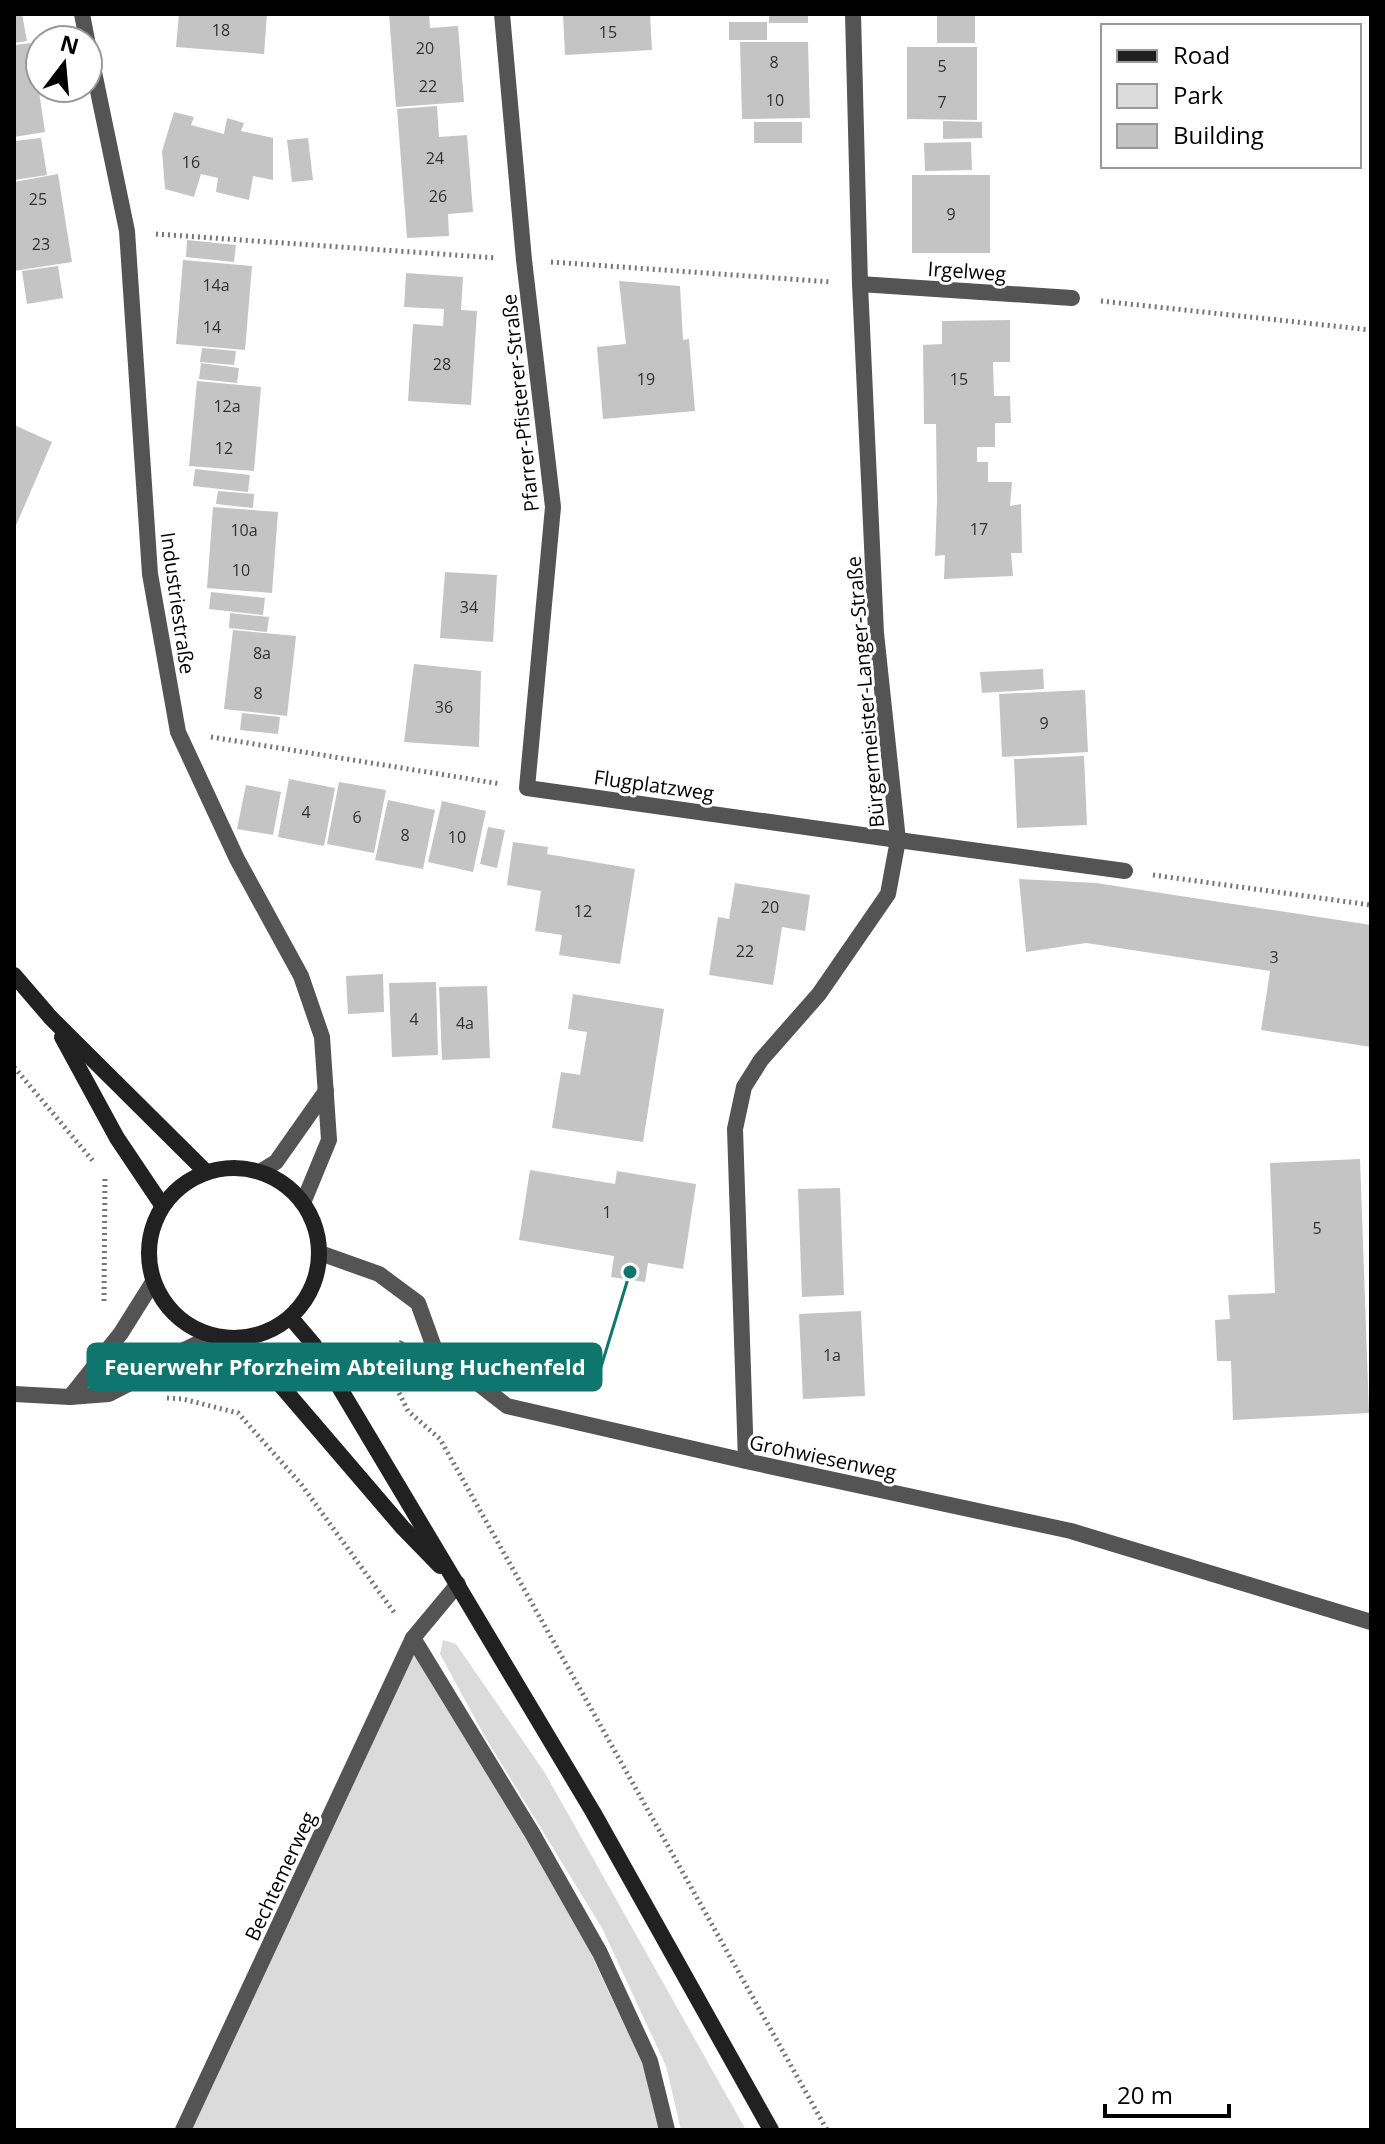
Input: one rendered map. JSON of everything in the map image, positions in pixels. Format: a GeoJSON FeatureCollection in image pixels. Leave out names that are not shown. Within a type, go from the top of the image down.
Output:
{"type":"FeatureCollection","features":[{"type":"Feature","properties":{"kind":"main road"},"geometry":{"type":"LineString","coordinates":[[14,975],[51,1018],[206,1172]]}},
{"type":"Feature","properties":{"kind":"main road"},"geometry":{"type":"LineString","coordinates":[[51,1018],[117,1138],[162,1205]]}},
{"type":"Feature","properties":{"kind":"main road"},"geometry":{"type":"LineString","coordinates":[[233,1168],[263,1170],[284,1184],[303,1203],[315,1227],[320,1253],[316,1278],[306,1300],[291,1318],[270,1331],[241,1339],[211,1337],[185,1324],[165,1305],[153,1282],[148,1255],[151,1228],[162,1205],[182,1185],[206,1172],[233,1168]]}},
{"type":"Feature","properties":{"kind":"main road"},"geometry":{"type":"LineString","coordinates":[[291,1318],[314,1345],[593,1812],[771,2130]]}},
{"type":"Feature","properties":{"kind":"main road"},"geometry":{"type":"LineString","coordinates":[[241,1339],[403,1528],[458,1584]]}},
{"type":"Feature","properties":{"kind":"street","name":"Pfarrer-Pfisterer-Straße"},"geometry":{"type":"LineString","coordinates":[[502,14],[524,260],[553,507],[527,788]]}},
{"type":"Feature","properties":{"kind":"street","name":"Bürgermeister-Langer-Straße"},"geometry":{"type":"LineString","coordinates":[[746,1461],[735,1129],[744,1087],[761,1060],[819,994],[888,894],[898,840],[876,633],[860,284],[853,14]]}},
{"type":"Feature","properties":{"kind":"street","name":"Industriestraße"},"geometry":{"type":"LineString","coordinates":[[101,104],[127,231],[150,574],[178,732],[237,859],[301,976],[322,1037],[329,1140],[303,1203]]}},
{"type":"Feature","properties":{"kind":"street","name":"Irgelweg"},"geometry":{"type":"LineString","coordinates":[[860,284],[1072,298]]}},
{"type":"Feature","properties":{"kind":"street","name":"Flugplatzweg"},"geometry":{"type":"LineString","coordinates":[[527,788],[1125,871]]}},
{"type":"Feature","properties":{"kind":"street"},"geometry":{"type":"LineString","coordinates":[[263,1170],[276,1162],[326,1091]]}},
{"type":"Feature","properties":{"kind":"street"},"geometry":{"type":"LineString","coordinates":[[320,1253],[379,1274],[418,1303]]}},
{"type":"Feature","properties":{"kind":"street"},"geometry":{"type":"LineString","coordinates":[[70,1397],[121,1333],[153,1282]]}},
{"type":"Feature","properties":{"kind":"street","name":"Grohwiesenweg"},"geometry":{"type":"LineString","coordinates":[[418,1303],[435,1350],[507,1406],[1071,1531],[1371,1622]]}},
{"type":"Feature","properties":{"kind":"street"},"geometry":{"type":"LineString","coordinates":[[14,1394],[70,1397],[109,1394],[211,1337]]}},
{"type":"Feature","properties":{"kind":"street","name":"Bechtemerweg"},"geometry":{"type":"LineString","coordinates":[[183,2130],[413,1638],[458,1584]]}},
{"type":"Feature","properties":{"kind":"street"},"geometry":{"type":"LineString","coordinates":[[413,1638],[532,1833],[600,1953],[650,2061],[667,2130]]}},
{"type":"Feature","properties":{"kind":"path"},"geometry":{"type":"LineString","coordinates":[[1072,298],[1371,330]]}},
{"type":"Feature","properties":{"kind":"path"},"geometry":{"type":"LineString","coordinates":[[178,732],[527,788]]}},
{"type":"Feature","properties":{"kind":"path"},"geometry":{"type":"LineString","coordinates":[[1125,871],[1371,905]]}},
{"type":"Feature","properties":{"kind":"path"},"geometry":{"type":"LineString","coordinates":[[14,1067],[94,1162]]}},
{"type":"Feature","properties":{"kind":"path"},"geometry":{"type":"LineString","coordinates":[[105,1174],[104,1310],[121,1333]]}},
{"type":"Feature","properties":{"kind":"path"},"geometry":{"type":"LineString","coordinates":[[418,1303],[398,1349],[395,1385],[408,1411],[440,1439],[827,2130]]}},
{"type":"Feature","properties":{"kind":"path"},"geometry":{"type":"LineString","coordinates":[[183,1399],[238,1413],[301,1484],[413,1638]]}},
{"type":"Feature","properties":{"kind":"green space"},"geometry":{"type":"Polygon","coordinates":[[[413,1638],[589,1950],[646,2071],[659,2130],[183,2130],[413,1638]]]}},
{"type":"Feature","properties":{"kind":"green space"},"geometry":{"type":"Polygon","coordinates":[[[443,1640],[456,1644],[545,1773],[746,2130],[681,2130],[666,2066],[602,1928],[485,1737],[440,1654],[443,1640]]]}},
{"type":"Feature","properties":{"kind":"building"},"geometry":{"type":"Polygon","coordinates":[[[14,14],[22,14],[24,41],[14,43],[14,14]]]}},
{"type":"Feature","properties":{"kind":"building"},"geometry":{"type":"Polygon","coordinates":[[[179,14],[267,14],[264,54],[176,47],[179,14]]]}},
{"type":"Feature","properties":{"kind":"building"},"geometry":{"type":"Polygon","coordinates":[[[389,14],[429,14],[430,28],[458,26],[464,102],[396,107],[389,14]]]}},
{"type":"Feature","properties":{"kind":"building"},"geometry":{"type":"Polygon","coordinates":[[[563,14],[650,14],[652,50],[565,55],[563,14]]]}},
{"type":"Feature","properties":{"kind":"building"},"geometry":{"type":"Polygon","coordinates":[[[769,14],[808,14],[808,23],[769,23],[769,14]]]}},
{"type":"Feature","properties":{"kind":"building"},"geometry":{"type":"Polygon","coordinates":[[[937,14],[975,14],[975,43],[937,43],[937,14]]]}},
{"type":"Feature","properties":{"kind":"building"},"geometry":{"type":"Polygon","coordinates":[[[729,22],[767,22],[767,40],[729,40],[729,22]]]}},
{"type":"Feature","properties":{"kind":"building"},"geometry":{"type":"Polygon","coordinates":[[[740,42],[808,42],[810,118],[742,119],[740,42]]]}},
{"type":"Feature","properties":{"kind":"building"},"geometry":{"type":"Polygon","coordinates":[[[24,44],[24,104],[41,104],[45,132],[14,137],[14,45],[24,44]]]}},
{"type":"Feature","properties":{"kind":"building"},"geometry":{"type":"Polygon","coordinates":[[[907,47],[977,47],[977,120],[907,119],[907,47]]]}},
{"type":"Feature","properties":{"kind":"building"},"geometry":{"type":"Polygon","coordinates":[[[437,106],[439,137],[467,135],[473,212],[448,214],[449,236],[407,238],[397,109],[437,106]]]}},
{"type":"Feature","properties":{"kind":"building"},"geometry":{"type":"Polygon","coordinates":[[[174,112],[194,117],[191,125],[224,134],[227,118],[244,123],[241,131],[273,138],[273,180],[253,176],[249,200],[216,192],[218,178],[201,174],[194,197],[165,189],[162,151],[174,112]]]}},
{"type":"Feature","properties":{"kind":"building"},"geometry":{"type":"Polygon","coordinates":[[[943,121],[982,122],[982,138],[943,139],[943,121]]]}},
{"type":"Feature","properties":{"kind":"building"},"geometry":{"type":"Polygon","coordinates":[[[754,122],[802,122],[802,143],[754,143],[754,122]]]}},
{"type":"Feature","properties":{"kind":"building"},"geometry":{"type":"Polygon","coordinates":[[[41,138],[47,175],[14,180],[14,141],[41,138]]]}},
{"type":"Feature","properties":{"kind":"building"},"geometry":{"type":"Polygon","coordinates":[[[308,138],[313,180],[292,182],[287,140],[308,138]]]}},
{"type":"Feature","properties":{"kind":"building"},"geometry":{"type":"Polygon","coordinates":[[[971,142],[972,170],[925,171],[924,143],[971,142]]]}},
{"type":"Feature","properties":{"kind":"building"},"geometry":{"type":"Polygon","coordinates":[[[58,174],[72,262],[14,271],[14,182],[58,174]]]}},
{"type":"Feature","properties":{"kind":"building"},"geometry":{"type":"Polygon","coordinates":[[[912,175],[990,175],[990,253],[912,253],[912,175]]]}},
{"type":"Feature","properties":{"kind":"building"},"geometry":{"type":"Polygon","coordinates":[[[187,240],[236,245],[234,262],[186,257],[187,240]]]}},
{"type":"Feature","properties":{"kind":"building"},"geometry":{"type":"Polygon","coordinates":[[[183,260],[252,266],[245,350],[176,344],[183,260]]]}},
{"type":"Feature","properties":{"kind":"building"},"geometry":{"type":"Polygon","coordinates":[[[58,266],[63,298],[27,304],[22,271],[58,266]]]}},
{"type":"Feature","properties":{"kind":"building"},"geometry":{"type":"Polygon","coordinates":[[[406,273],[463,277],[461,310],[477,311],[471,405],[408,401],[413,324],[443,326],[444,309],[404,307],[406,273]]]}},
{"type":"Feature","properties":{"kind":"building"},"geometry":{"type":"Polygon","coordinates":[[[619,281],[680,286],[683,340],[689,339],[695,411],[603,419],[597,347],[626,344],[619,281]]]}},
{"type":"Feature","properties":{"kind":"building"},"geometry":{"type":"Polygon","coordinates":[[[1010,320],[1010,362],[993,362],[994,396],[1010,396],[1011,423],[995,423],[995,447],[977,447],[977,462],[988,462],[988,482],[1012,482],[1010,506],[1021,504],[1022,553],[1011,553],[1013,576],[944,579],[945,555],[935,556],[936,424],[924,424],[923,345],[942,344],[942,321],[1010,320]]]}},
{"type":"Feature","properties":{"kind":"building"},"geometry":{"type":"Polygon","coordinates":[[[202,348],[236,351],[234,365],[200,362],[202,348]]]}},
{"type":"Feature","properties":{"kind":"building"},"geometry":{"type":"Polygon","coordinates":[[[201,363],[239,368],[237,383],[199,379],[201,363]]]}},
{"type":"Feature","properties":{"kind":"building"},"geometry":{"type":"Polygon","coordinates":[[[197,381],[261,387],[254,471],[189,466],[197,381]]]}},
{"type":"Feature","properties":{"kind":"building"},"geometry":{"type":"Polygon","coordinates":[[[14,425],[52,442],[14,530],[14,425]]]}},
{"type":"Feature","properties":{"kind":"building"},"geometry":{"type":"Polygon","coordinates":[[[195,469],[250,475],[248,492],[193,486],[195,469]]]}},
{"type":"Feature","properties":{"kind":"building"},"geometry":{"type":"Polygon","coordinates":[[[218,491],[254,494],[253,508],[216,504],[218,491]]]}},
{"type":"Feature","properties":{"kind":"building"},"geometry":{"type":"Polygon","coordinates":[[[213,507],[278,512],[272,593],[207,588],[213,507]]]}},
{"type":"Feature","properties":{"kind":"building"},"geometry":{"type":"Polygon","coordinates":[[[445,572],[497,575],[493,642],[440,638],[445,572]]]}},
{"type":"Feature","properties":{"kind":"building"},"geometry":{"type":"Polygon","coordinates":[[[211,592],[265,598],[263,615],[209,609],[211,592]]]}},
{"type":"Feature","properties":{"kind":"building"},"geometry":{"type":"Polygon","coordinates":[[[230,613],[269,617],[267,632],[229,628],[230,613]]]}},
{"type":"Feature","properties":{"kind":"building"},"geometry":{"type":"Polygon","coordinates":[[[233,630],[296,636],[287,716],[224,709],[233,630]]]}},
{"type":"Feature","properties":{"kind":"building"},"geometry":{"type":"Polygon","coordinates":[[[414,664],[481,671],[479,747],[404,742],[414,664]]]}},
{"type":"Feature","properties":{"kind":"building"},"geometry":{"type":"Polygon","coordinates":[[[1043,669],[1044,689],[982,693],[980,672],[1043,669]]]}},
{"type":"Feature","properties":{"kind":"building"},"geometry":{"type":"Polygon","coordinates":[[[1085,690],[1088,752],[1002,757],[999,694],[1085,690]]]}},
{"type":"Feature","properties":{"kind":"building"},"geometry":{"type":"Polygon","coordinates":[[[242,713],[280,717],[278,734],[240,730],[242,713]]]}},
{"type":"Feature","properties":{"kind":"building"},"geometry":{"type":"Polygon","coordinates":[[[1084,756],[1087,825],[1017,828],[1014,759],[1084,756]]]}},
{"type":"Feature","properties":{"kind":"building"},"geometry":{"type":"Polygon","coordinates":[[[289,779],[335,788],[324,846],[278,837],[289,779]]]}},
{"type":"Feature","properties":{"kind":"building"},"geometry":{"type":"Polygon","coordinates":[[[339,782],[386,790],[374,853],[327,844],[339,782]]]}},
{"type":"Feature","properties":{"kind":"building"},"geometry":{"type":"Polygon","coordinates":[[[246,785],[281,792],[273,835],[237,829],[246,785]]]}},
{"type":"Feature","properties":{"kind":"building"},"geometry":{"type":"Polygon","coordinates":[[[388,800],[435,810],[423,869],[375,860],[388,800]]]}},
{"type":"Feature","properties":{"kind":"building"},"geometry":{"type":"Polygon","coordinates":[[[442,801],[486,811],[473,872],[428,862],[442,801]]]}},
{"type":"Feature","properties":{"kind":"building"},"geometry":{"type":"Polygon","coordinates":[[[488,827],[505,830],[497,868],[480,864],[488,827]]]}},
{"type":"Feature","properties":{"kind":"building"},"geometry":{"type":"Polygon","coordinates":[[[513,842],[548,847],[547,854],[635,869],[620,964],[559,955],[562,935],[535,931],[541,891],[507,885],[513,842]]]}},
{"type":"Feature","properties":{"kind":"building"},"geometry":{"type":"Polygon","coordinates":[[[1019,879],[1096,883],[1371,925],[1371,1047],[1261,1030],[1270,971],[1086,943],[1026,952],[1019,879]]]}},
{"type":"Feature","properties":{"kind":"building"},"geometry":{"type":"Polygon","coordinates":[[[735,883],[810,895],[805,931],[782,927],[773,985],[709,975],[718,917],[729,919],[735,883]]]}},
{"type":"Feature","properties":{"kind":"building"},"geometry":{"type":"Polygon","coordinates":[[[383,974],[384,1012],[348,1014],[346,976],[383,974]]]}},
{"type":"Feature","properties":{"kind":"building"},"geometry":{"type":"Polygon","coordinates":[[[436,982],[438,1055],[392,1057],[389,983],[436,982]]]}},
{"type":"Feature","properties":{"kind":"building"},"geometry":{"type":"Polygon","coordinates":[[[487,986],[490,1058],[442,1060],[439,987],[487,986]]]}},
{"type":"Feature","properties":{"kind":"building"},"geometry":{"type":"Polygon","coordinates":[[[573,994],[664,1009],[643,1142],[552,1128],[561,1072],[580,1075],[587,1032],[568,1029],[573,994]]]}},
{"type":"Feature","properties":{"kind":"building"},"geometry":{"type":"Polygon","coordinates":[[[1360,1159],[1369,1413],[1233,1420],[1231,1361],[1217,1361],[1215,1320],[1230,1319],[1228,1295],[1275,1293],[1270,1163],[1360,1159]]]}},
{"type":"Feature","properties":{"kind":"building"},"geometry":{"type":"Polygon","coordinates":[[[530,1170],[615,1184],[617,1171],[696,1184],[683,1269],[648,1263],[645,1282],[611,1277],[614,1256],[519,1240],[530,1170]]]}},
{"type":"Feature","properties":{"kind":"building"},"geometry":{"type":"Polygon","coordinates":[[[840,1188],[844,1295],[802,1297],[798,1189],[840,1188]]]}},
{"type":"Feature","properties":{"kind":"building"},"geometry":{"type":"Polygon","coordinates":[[[861,1311],[865,1396],[803,1399],[799,1314],[861,1311]]]}},
{"type":"Feature","properties":{"kind":"place","name":"Feuerwehr Pforzheim Abteilung Huchenfeld"},"geometry":{"type":"Point","coordinates":[630,1272]}}]}
